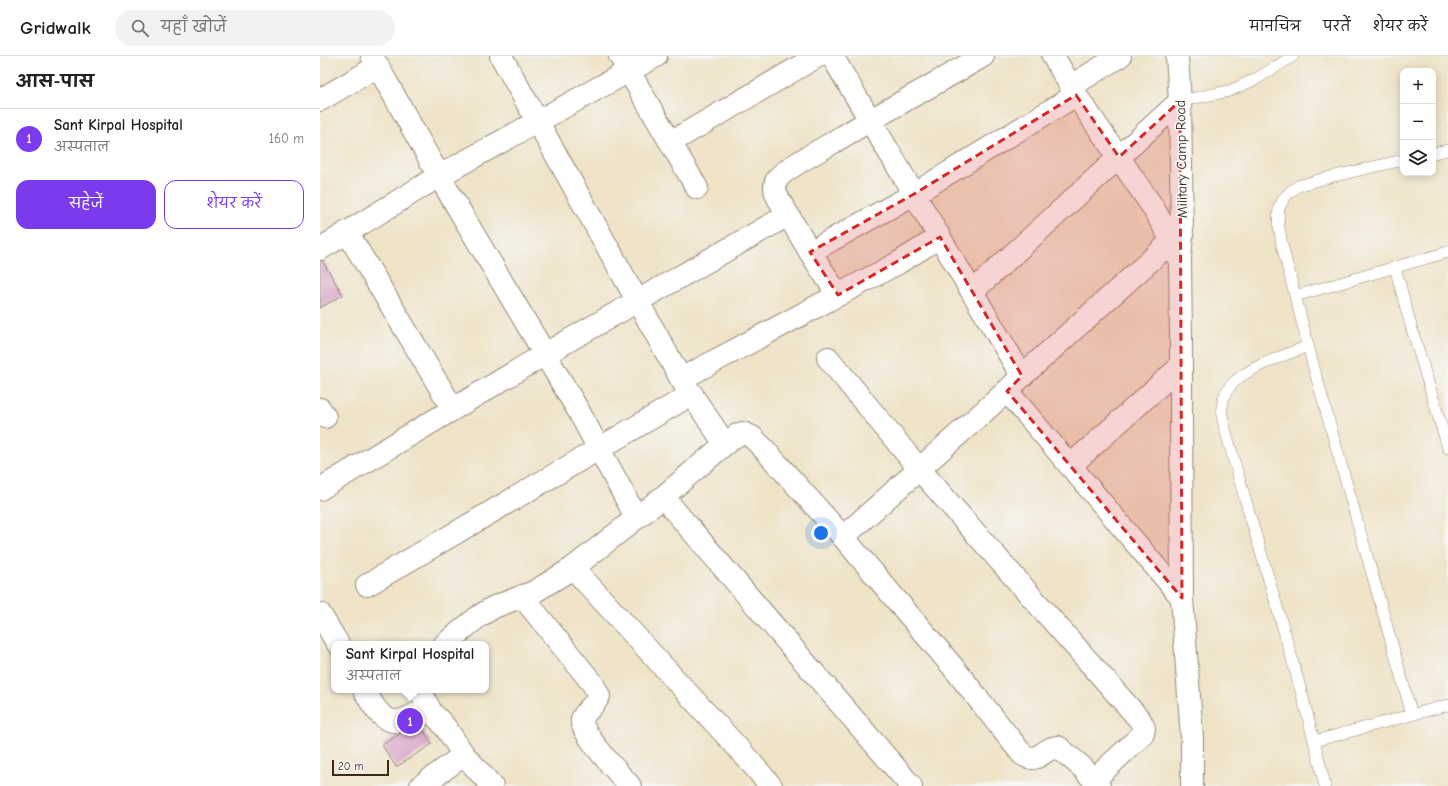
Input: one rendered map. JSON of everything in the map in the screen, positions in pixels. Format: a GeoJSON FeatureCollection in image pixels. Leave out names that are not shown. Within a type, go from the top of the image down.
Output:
{"type":"FeatureCollection","features":[{"type":"Feature","properties":{"kind":"street"},"geometry":{"type":"LineString","coordinates":[[501,56],[637,302],[686,386],[725,444]]}},
{"type":"Feature","properties":{"kind":"street"},"geometry":{"type":"LineString","coordinates":[[320,249],[439,176],[538,121],[624,64],[656,56]]}},
{"type":"Feature","properties":{"kind":"street"},"geometry":{"type":"LineString","coordinates":[[671,142],[818,56]]}},
{"type":"Feature","properties":{"kind":"street"},"geometry":{"type":"LineString","coordinates":[[832,56],[1022,376]]}},
{"type":"Feature","properties":{"kind":"street"},"geometry":{"type":"LineString","coordinates":[[838,295],[810,252],[775,191],[775,184],[778,178],[799,163],[871,120],[983,56]]}},
{"type":"Feature","properties":{"kind":"street"},"geometry":{"type":"LineString","coordinates":[[1053,56],[1073,90],[1152,206],[1172,241],[1180,262]]}},
{"type":"Feature","properties":{"kind":"street"},"geometry":{"type":"LineString","coordinates":[[810,252],[914,194],[1073,90],[1120,56]]}},
{"type":"Feature","properties":{"kind":"street","name":"Military Camp Road"},"geometry":{"type":"LineString","coordinates":[[1177,56],[1180,101],[1182,235],[1180,262],[1182,598],[1192,738],[1192,786]]}},
{"type":"Feature","properties":{"kind":"street"},"geometry":{"type":"LineString","coordinates":[[320,100],[375,61],[439,176],[578,410],[636,517]]}},
{"type":"Feature","properties":{"kind":"street"},"geometry":{"type":"LineString","coordinates":[[624,64],[697,188]]}},
{"type":"Feature","properties":{"kind":"street"},"geometry":{"type":"LineString","coordinates":[[972,292],[1180,101]]}},
{"type":"Feature","properties":{"kind":"street"},"geometry":{"type":"LineString","coordinates":[[320,489],[545,354],[788,215]]}},
{"type":"Feature","properties":{"kind":"street"},"geometry":{"type":"LineString","coordinates":[[347,232],[453,409]]}},
{"type":"Feature","properties":{"kind":"street"},"geometry":{"type":"LineString","coordinates":[[367,585],[598,449],[686,386],[838,295],[898,263],[940,237]]}},
{"type":"Feature","properties":{"kind":"street"},"geometry":{"type":"LineString","coordinates":[[843,537],[920,470],[1172,241]]}},
{"type":"Feature","properties":{"kind":"street"},"geometry":{"type":"LineString","coordinates":[[450,641],[478,617],[494,607],[545,586],[574,568],[636,517],[663,497],[725,444],[742,433],[752,437],[764,449],[843,537],[953,667],[1022,754],[1027,757],[1034,758],[1038,757],[1052,747],[1058,747],[1083,768],[1097,783],[1143,734],[1144,731],[1142,724],[920,470],[828,358]]}},
{"type":"Feature","properties":{"kind":"street"},"geometry":{"type":"LineString","coordinates":[[1070,466],[1181,366]]}},
{"type":"Feature","properties":{"kind":"street"},"geometry":{"type":"LineString","coordinates":[[1007,391],[1182,598]]}},
{"type":"Feature","properties":{"kind":"street"},"geometry":{"type":"LineString","coordinates":[[663,497],[911,786]]}},
{"type":"Feature","properties":{"kind":"street"},"geometry":{"type":"LineString","coordinates":[[574,568],[771,786]]}},
{"type":"Feature","properties":{"kind":"street"},"geometry":{"type":"LineString","coordinates":[[522,596],[594,684],[599,696],[581,720],[582,726],[589,737],[630,786]]}},
{"type":"Feature","properties":{"kind":"street"},"geometry":{"type":"LineString","coordinates":[[320,614],[336,641]]}},
{"type":"Feature","properties":{"kind":"street"},"geometry":{"type":"LineString","coordinates":[[366,693],[373,706],[384,718],[394,722],[425,710],[431,712]]}},
{"type":"Feature","properties":{"kind":"street"},"geometry":{"type":"LineString","coordinates":[[422,693],[431,712],[445,727],[464,755],[492,786]]}},
{"type":"Feature","properties":{"kind":"street"},"geometry":{"type":"LineString","coordinates":[[421,786],[464,755]]}},
{"type":"Feature","properties":{"kind":"lane"},"geometry":{"type":"LineString","coordinates":[[1180,101],[1229,91],[1256,79],[1293,56]]}},
{"type":"Feature","properties":{"kind":"lane"},"geometry":{"type":"LineString","coordinates":[[1436,152],[1448,150]]}},
{"type":"Feature","properties":{"kind":"lane"},"geometry":{"type":"LineString","coordinates":[[1400,161],[1298,186],[1284,198],[1279,208],[1278,221],[1282,245],[1308,346],[1412,715]]}},
{"type":"Feature","properties":{"kind":"lane"},"geometry":{"type":"LineString","coordinates":[[1296,296],[1448,252]]}},
{"type":"Feature","properties":{"kind":"lane"},"geometry":{"type":"LineString","coordinates":[[1395,267],[1448,448]]}},
{"type":"Feature","properties":{"kind":"lane"},"geometry":{"type":"LineString","coordinates":[[1308,346],[1262,365],[1233,382],[1226,392],[1222,408],[1224,425],[1229,444],[1280,617],[1315,742],[1325,786]]}},
{"type":"Feature","properties":{"kind":"lane"},"geometry":{"type":"LineString","coordinates":[[1315,742],[1448,705]]}},
{"type":"Feature","properties":{"kind":"highlighted area"},"geometry":{"type":"Polygon","coordinates":[[[1076,95],[1119,157],[1180,101],[1182,598],[1007,391],[1022,376],[940,237],[838,295],[810,252],[914,194],[1076,95]]]}},
{"type":"Feature","properties":{"kind":"building"},"geometry":{"type":"Polygon","coordinates":[[[322,260],[343,295],[320,308],[320,261],[322,260]]]}},
{"type":"Feature","properties":{"kind":"building"},"geometry":{"type":"Polygon","coordinates":[[[418,722],[432,744],[396,767],[382,745],[418,722]]]}},
{"type":"Feature","properties":{"kind":"place","name":"Sant Kirpal Hospital"},"geometry":{"type":"Point","coordinates":[410,721]}}]}
